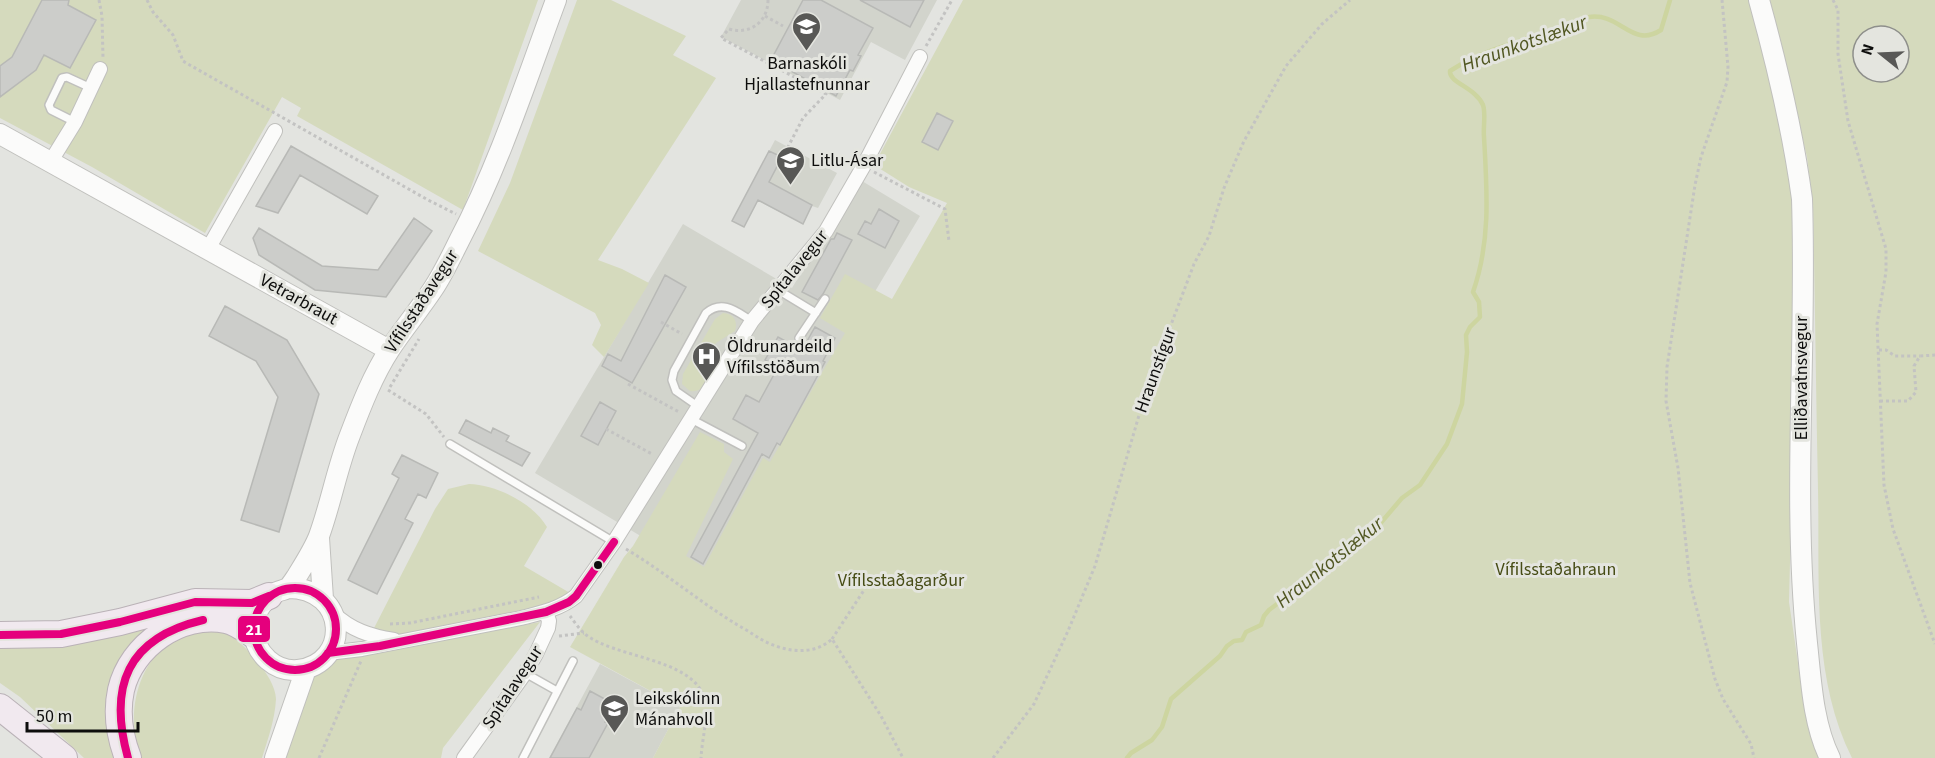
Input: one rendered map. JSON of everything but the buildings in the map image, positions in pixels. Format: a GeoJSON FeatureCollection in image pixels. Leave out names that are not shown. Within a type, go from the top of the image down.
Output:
{"type":"FeatureCollection","features":[{"type":"Feature","properties":{"kind":"highway"},"geometry":{"type":"LineString","coordinates":[[0,635],[61,634],[120,622],[195,602],[252,603],[279,592]]}},
{"type":"Feature","properties":{"kind":"highway"},"geometry":{"type":"LineString","coordinates":[[128,758],[119,725],[120,699],[125,679],[141,651],[169,629],[190,621],[227,620],[254,635]]}},
{"type":"Feature","properties":{"kind":"highway"},"geometry":{"type":"LineString","coordinates":[[0,707],[64,758]]}},
{"type":"Feature","properties":{"kind":"main road","name":"Vífilsstaðavegur"},"geometry":{"type":"LineString","coordinates":[[254,635],[256,614],[262,604],[279,592],[319,538],[345,447],[376,375],[389,350],[434,288],[470,220],[512,118],[556,0]]}},
{"type":"Feature","properties":{"kind":"main road","name":"Elliðavatnsvegur"},"geometry":{"type":"LineString","coordinates":[[1759,0],[1796,155],[1802,199],[1801,572],[1820,733],[1830,758]]}},
{"type":"Feature","properties":{"kind":"main road","name":"Vetrarbraut"},"geometry":{"type":"LineString","coordinates":[[0,134],[389,350]]}},
{"type":"Feature","properties":{"kind":"main road","name":"Vífilsstaðavegur"},"geometry":{"type":"LineString","coordinates":[[319,538],[328,606],[336,634],[328,653]]}},
{"type":"Feature","properties":{"kind":"main road"},"geometry":{"type":"LineString","coordinates":[[279,592],[307,590],[328,606]]}},
{"type":"Feature","properties":{"kind":"main road"},"geometry":{"type":"LineString","coordinates":[[254,635],[263,656],[282,668],[306,669],[318,663],[328,653]]}},
{"type":"Feature","properties":{"kind":"main road"},"geometry":{"type":"LineString","coordinates":[[282,668],[287,718]]}},
{"type":"Feature","properties":{"kind":"main road"},"geometry":{"type":"LineString","coordinates":[[275,758],[287,718],[306,669]]}},
{"type":"Feature","properties":{"kind":"street","name":"Spítalavegur"},"geometry":{"type":"LineString","coordinates":[[328,653],[362,650],[546,612],[576,596],[614,542],[752,321],[826,231],[863,167],[920,57]]}},
{"type":"Feature","properties":{"kind":"street"},"geometry":{"type":"LineString","coordinates":[[51,161],[75,122],[100,69]]}},
{"type":"Feature","properties":{"kind":"street"},"geometry":{"type":"LineString","coordinates":[[208,249],[274,131]]}},
{"type":"Feature","properties":{"kind":"street","name":"Spítalavegur"},"geometry":{"type":"LineString","coordinates":[[328,606],[348,626],[363,633],[399,641]]}},
{"type":"Feature","properties":{"kind":"street","name":"Spítalavegur"},"geometry":{"type":"LineString","coordinates":[[464,758],[525,673],[546,634],[549,621],[546,612]]}},
{"type":"Feature","properties":{"kind":"lane"},"geometry":{"type":"LineString","coordinates":[[75,122],[51,110],[49,105],[62,78],[67,77],[91,88]]}},
{"type":"Feature","properties":{"kind":"lane"},"geometry":{"type":"LineString","coordinates":[[778,290],[816,313]]}},
{"type":"Feature","properties":{"kind":"lane"},"geometry":{"type":"LineString","coordinates":[[799,338],[825,299]]}},
{"type":"Feature","properties":{"kind":"lane"},"geometry":{"type":"LineString","coordinates":[[742,446],[695,413],[676,391],[672,380],[674,371],[706,313],[714,307],[730,308],[752,321]]}},
{"type":"Feature","properties":{"kind":"lane"},"geometry":{"type":"LineString","coordinates":[[450,444],[614,542]]}},
{"type":"Feature","properties":{"kind":"lane"},"geometry":{"type":"LineString","coordinates":[[523,758],[573,660]]}},
{"type":"Feature","properties":{"kind":"lane"},"geometry":{"type":"LineString","coordinates":[[525,673],[557,691]]}},
{"type":"Feature","properties":{"kind":"path"},"geometry":{"type":"LineString","coordinates":[[99,0],[102,16],[103,57],[100,69]]}},
{"type":"Feature","properties":{"kind":"path"},"geometry":{"type":"LineString","coordinates":[[147,0],[153,12],[173,35],[183,61],[428,200],[470,220]]}},
{"type":"Feature","properties":{"kind":"path"},"geometry":{"type":"LineString","coordinates":[[768,0],[765,16],[758,25],[747,30],[729,29],[721,38],[826,94],[803,118],[788,147]]}},
{"type":"Feature","properties":{"kind":"path"},"geometry":{"type":"LineString","coordinates":[[920,57],[952,0]]}},
{"type":"Feature","properties":{"kind":"path","name":"Hraunstígur"},"geometry":{"type":"LineString","coordinates":[[993,758],[1034,704],[1095,566],[1147,388],[1194,264],[1209,236],[1224,188],[1244,141],[1286,66],[1322,24],[1350,0]]}},
{"type":"Feature","properties":{"kind":"path"},"geometry":{"type":"LineString","coordinates":[[1722,0],[1728,67],[1727,82],[1701,158],[1695,185],[1667,366],[1666,401],[1677,468],[1690,583],[1715,680],[1723,699],[1750,744],[1754,758]]}},
{"type":"Feature","properties":{"kind":"path"},"geometry":{"type":"LineString","coordinates":[[1833,0],[1838,10],[1838,54],[1848,121],[1886,249],[1886,272],[1877,324],[1884,485],[1893,529],[1933,633],[1935,644]]}},
{"type":"Feature","properties":{"kind":"path"},"geometry":{"type":"LineString","coordinates":[[765,16],[783,26]]}},
{"type":"Feature","properties":{"kind":"path"},"geometry":{"type":"LineString","coordinates":[[863,167],[945,208],[949,241]]}},
{"type":"Feature","properties":{"kind":"path"},"geometry":{"type":"LineString","coordinates":[[661,322],[726,362]]}},
{"type":"Feature","properties":{"kind":"path"},"geometry":{"type":"LineString","coordinates":[[384,398],[423,334]]}},
{"type":"Feature","properties":{"kind":"path"},"geometry":{"type":"LineString","coordinates":[[1878,350],[1886,350],[1895,356],[1935,355]]}},
{"type":"Feature","properties":{"kind":"path"},"geometry":{"type":"LineString","coordinates":[[1880,401],[1908,401],[1916,392],[1914,366],[1920,356]]}},
{"type":"Feature","properties":{"kind":"path"},"geometry":{"type":"LineString","coordinates":[[628,384],[695,413]]}},
{"type":"Feature","properties":{"kind":"path"},"geometry":{"type":"LineString","coordinates":[[388,390],[426,414],[450,444]]}},
{"type":"Feature","properties":{"kind":"path"},"geometry":{"type":"LineString","coordinates":[[606,429],[665,461]]}},
{"type":"Feature","properties":{"kind":"path"},"geometry":{"type":"LineString","coordinates":[[614,542],[726,619],[766,642],[784,649],[804,650],[823,647],[832,639],[868,584]]}},
{"type":"Feature","properties":{"kind":"path"},"geometry":{"type":"LineString","coordinates":[[387,624],[410,623],[547,596],[556,598],[584,633],[598,642],[663,665],[692,680],[700,689],[704,700],[705,726],[701,758]]}},
{"type":"Feature","properties":{"kind":"path"},"geometry":{"type":"LineString","coordinates":[[832,639],[881,716],[903,758]]}},
{"type":"Feature","properties":{"kind":"path"},"geometry":{"type":"LineString","coordinates":[[319,758],[360,666],[361,656]]}},
{"type":"Feature","properties":{"kind":"shaded area","name":"Barnaskóli Hjallastefnunnar"},"geometry":{"type":"Polygon","coordinates":[[[741,0],[937,0],[905,60],[871,42],[840,100],[721,37],[741,0]]]}},
{"type":"Feature","properties":{"kind":"shaded area","name":"Litlu-Ásar"},"geometry":{"type":"Polygon","coordinates":[[[775,140],[837,173],[818,208],[812,206],[803,224],[758,201],[744,227],[732,221],[775,140]]]}},
{"type":"Feature","properties":{"kind":"shaded area","name":"Öldrunardeild Vífilsstöðum"},"geometry":{"type":"Polygon","coordinates":[[[857,178],[920,216],[706,575],[535,473],[683,224],[792,288],[857,178]]]}},
{"type":"Feature","properties":{"kind":"shaded area","name":"Leikskólinn Mánahvoll"},"geometry":{"type":"Polygon","coordinates":[[[600,664],[680,707],[653,758],[549,758],[600,664]]]}},
{"type":"Feature","properties":{"kind":"green space"},"geometry":{"type":"Polygon","coordinates":[[[0,0],[538,0],[463,210],[297,116],[301,108],[282,97],[205,233],[92,167],[0,118],[0,0]]]}},
{"type":"Feature","properties":{"kind":"green space"},"geometry":{"type":"Polygon","coordinates":[[[577,0],[611,0],[686,36],[673,55],[716,78],[598,260],[649,283],[604,357],[592,345],[601,325],[595,313],[478,251],[510,183],[577,0]]]}},
{"type":"Feature","properties":{"kind":"green space"},"geometry":{"type":"Polygon","coordinates":[[[963,0],[1753,0],[1791,156],[1798,244],[1789,602],[1801,683],[1822,758],[653,758],[680,707],[570,647],[700,432],[724,444],[724,452],[733,459],[686,556],[704,567],[763,458],[770,462],[845,333],[820,318],[845,274],[892,299],[947,203],[909,187],[874,165],[963,0]]]}},
{"type":"Feature","properties":{"kind":"green space"},"geometry":{"type":"Polygon","coordinates":[[[1770,0],[1935,0],[1935,758],[1852,758],[1839,727],[1830,694],[1820,627],[1813,204],[1807,157],[1770,0]]]}},
{"type":"Feature","properties":{"kind":"green space"},"geometry":{"type":"Polygon","coordinates":[[[723,313],[734,319],[735,331],[716,343],[706,356],[702,371],[705,384],[700,389],[690,391],[682,384],[683,374],[715,319],[723,313]]]}},
{"type":"Feature","properties":{"kind":"green space"},"geometry":{"type":"Polygon","coordinates":[[[469,484],[491,488],[513,497],[524,503],[541,518],[547,527],[524,566],[570,593],[544,605],[408,636],[372,632],[435,509],[448,489],[469,484]]]}},
{"type":"Feature","properties":{"kind":"green space"},"geometry":{"type":"Polygon","coordinates":[[[163,619],[134,646],[121,758],[84,758],[20,697],[0,683],[0,646],[163,619]]]}},
{"type":"Feature","properties":{"kind":"green space"},"geometry":{"type":"Polygon","coordinates":[[[540,622],[443,748],[441,758],[284,758],[311,676],[334,660],[540,622]]]}},
{"type":"Feature","properties":{"kind":"green space"},"geometry":{"type":"Polygon","coordinates":[[[209,631],[225,632],[234,638],[258,662],[271,681],[276,699],[271,729],[262,758],[142,758],[134,728],[134,712],[136,696],[148,666],[157,653],[169,643],[209,631]]]}},
{"type":"Feature","properties":{"kind":"waterway","name":"Hraunkotslækur"},"geometry":{"type":"LineString","coordinates":[[1127,758],[1152,740],[1162,727],[1171,699],[1220,656],[1227,646],[1234,641],[1242,640],[1246,632],[1261,625],[1269,610],[1293,592],[1310,575],[1323,569],[1330,560],[1357,542],[1370,528],[1379,525],[1402,498],[1420,485],[1447,444],[1462,404],[1467,352],[1466,335],[1480,317],[1479,302],[1473,292],[1483,254],[1487,196],[1483,105],[1474,94],[1454,79],[1450,71],[1489,51],[1585,18],[1600,17],[1634,33],[1651,35],[1661,30],[1670,0]]}},
{"type":"Feature","properties":{"kind":"transit line","name":"21"},"geometry":{"type":"LineString","coordinates":[[328,653],[380,646],[546,612],[569,602],[576,596],[614,542]]}},
{"type":"Feature","properties":{"kind":"transit line","name":"21"},"geometry":{"type":"LineString","coordinates":[[295,588],[311,591],[324,600],[333,613],[336,629],[333,645],[324,658],[311,667],[295,670],[279,667],[266,658],[257,645],[254,629],[257,613],[266,600],[279,591],[295,588]]}},
{"type":"Feature","properties":{"kind":"transit line","name":"21"},"geometry":{"type":"LineString","coordinates":[[0,635],[61,634],[120,622],[195,602],[252,603],[269,596]]}},
{"type":"Feature","properties":{"kind":"transit line","name":"21"},"geometry":{"type":"LineString","coordinates":[[128,758],[122,732],[121,709],[123,687],[130,669],[141,653],[156,639],[177,628],[203,620]]}},
{"type":"Feature","properties":{"kind":"place","name":"Barnaskóli Hjallastefnunnar"},"geometry":{"type":"Point","coordinates":[807,52]}},
{"type":"Feature","properties":{"kind":"place","name":"Litlu-Ásar"},"geometry":{"type":"Point","coordinates":[790,186]}},
{"type":"Feature","properties":{"kind":"place","name":"Öldrunardeild Vífilsstöðum"},"geometry":{"type":"Point","coordinates":[706,382]}},
{"type":"Feature","properties":{"kind":"place","name":"Leikskólinn Mánahvoll"},"geometry":{"type":"Point","coordinates":[614,734]}},
{"type":"Feature","properties":{"kind":"park label","name":"Vífilsstaðahraun"},"geometry":{"type":"Point","coordinates":[1556,569]}},
{"type":"Feature","properties":{"kind":"park label","name":"Vífilsstaðagarður"},"geometry":{"type":"Point","coordinates":[901,580]}}]}
